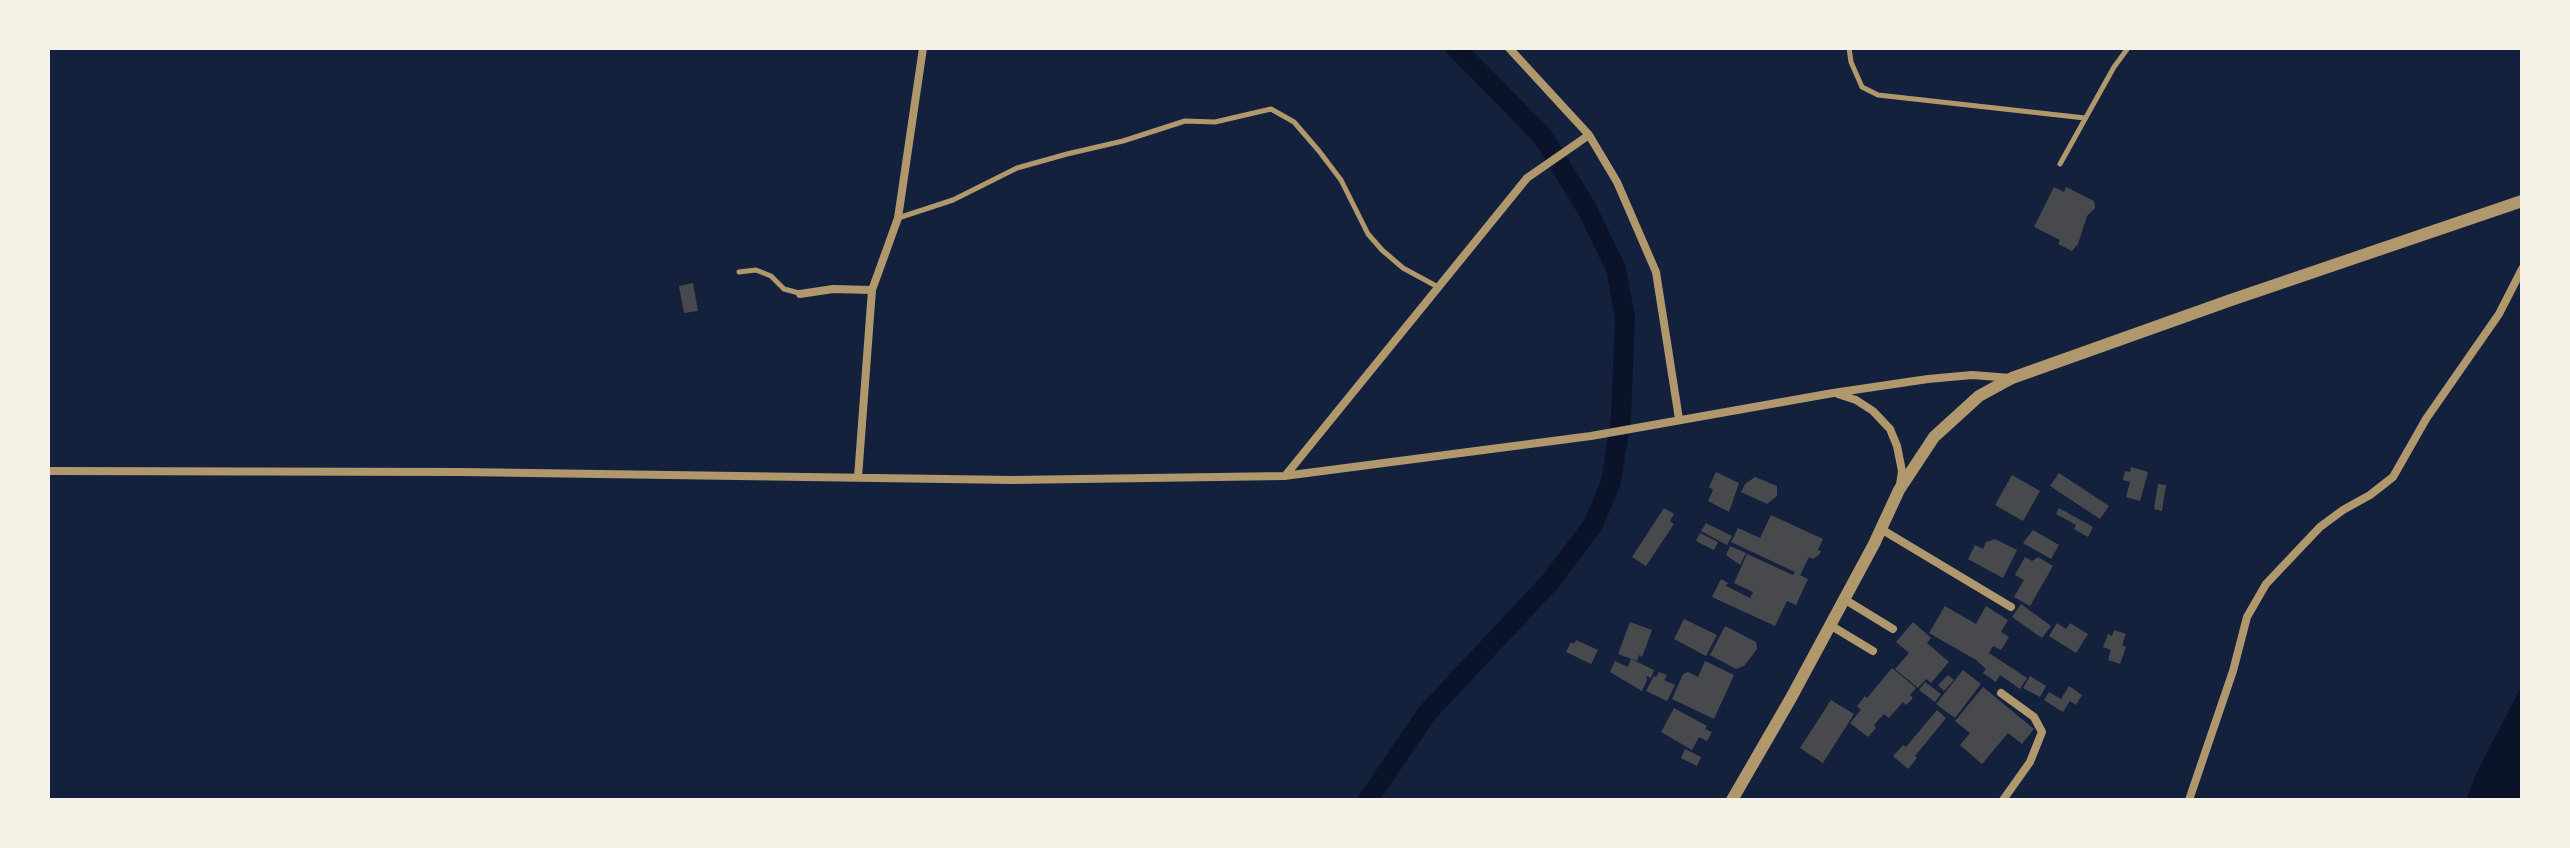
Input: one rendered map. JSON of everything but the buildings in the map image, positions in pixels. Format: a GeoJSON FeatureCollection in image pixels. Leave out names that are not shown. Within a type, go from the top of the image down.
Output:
{"type":"FeatureCollection","features":[{"type":"Feature","properties":{"kind":"street"},"geometry":{"type":"LineString","coordinates":[[858,477],[872,290],[898,218],[923,48]]}},
{"type":"Feature","properties":{"kind":"street"},"geometry":{"type":"LineString","coordinates":[[1509,48],[1586,137],[1617,182],[1656,272],[1679,419]]}},
{"type":"Feature","properties":{"kind":"street"},"geometry":{"type":"LineString","coordinates":[[1284,476],[1527,178],[1586,137]]}},
{"type":"Feature","properties":{"kind":"street"},"geometry":{"type":"LineString","coordinates":[[1732,800],[1830,625],[1899,490],[1934,437],[1979,396],[2012,378],[2522,201]]}},
{"type":"Feature","properties":{"kind":"street"},"geometry":{"type":"LineString","coordinates":[[2189,800],[2233,671],[2247,617],[2266,584],[2320,527],[2393,477],[2426,419],[2499,314],[2522,269]]}},
{"type":"Feature","properties":{"kind":"street"},"geometry":{"type":"LineString","coordinates":[[800,294],[833,289],[872,290]]}},
{"type":"Feature","properties":{"kind":"street"},"geometry":{"type":"LineString","coordinates":[[48,471],[1104,480],[1284,476],[1591,436],[1833,393],[1972,375],[2012,378]]}},
{"type":"Feature","properties":{"kind":"street"},"geometry":{"type":"LineString","coordinates":[[1833,393],[1856,400],[1873,411],[1890,429],[1902,471],[1899,490]]}},
{"type":"Feature","properties":{"kind":"street"},"geometry":{"type":"LineString","coordinates":[[1881,529],[2011,607]]}},
{"type":"Feature","properties":{"kind":"street"},"geometry":{"type":"LineString","coordinates":[[1844,599],[1893,629]]}},
{"type":"Feature","properties":{"kind":"street"},"geometry":{"type":"LineString","coordinates":[[1830,625],[1873,651]]}},
{"type":"Feature","properties":{"kind":"street"},"geometry":{"type":"LineString","coordinates":[[2001,693],[2034,717],[2042,732],[2030,762],[2003,800]]}},
{"type":"Feature","properties":{"kind":"lane"},"geometry":{"type":"LineString","coordinates":[[1849,48],[1851,62],[1862,87],[1878,95],[2085,118]]}},
{"type":"Feature","properties":{"kind":"lane"},"geometry":{"type":"LineString","coordinates":[[2060,164],[2114,67],[2128,48]]}},
{"type":"Feature","properties":{"kind":"lane"},"geometry":{"type":"LineString","coordinates":[[898,218],[953,200],[1017,168],[1123,141],[1185,121],[1215,122],[1271,109],[1294,122],[1319,151],[1341,180],[1368,234],[1382,250],[1403,268],[1439,288]]}},
{"type":"Feature","properties":{"kind":"lane"},"geometry":{"type":"LineString","coordinates":[[739,272],[756,270],[771,276],[784,289],[800,294]]}},
{"type":"Feature","properties":{"kind":"water"},"geometry":{"type":"Polygon","coordinates":[[[2522,685],[2522,800],[2466,800],[2476,774],[2522,685]]]}},
{"type":"Feature","properties":{"kind":"waterway"},"geometry":{"type":"LineString","coordinates":[[1368,800],[1427,713],[1549,583],[1593,525],[1611,482],[1621,418],[1625,317],[1616,269],[1587,209],[1543,137],[1456,48]]}}]}
